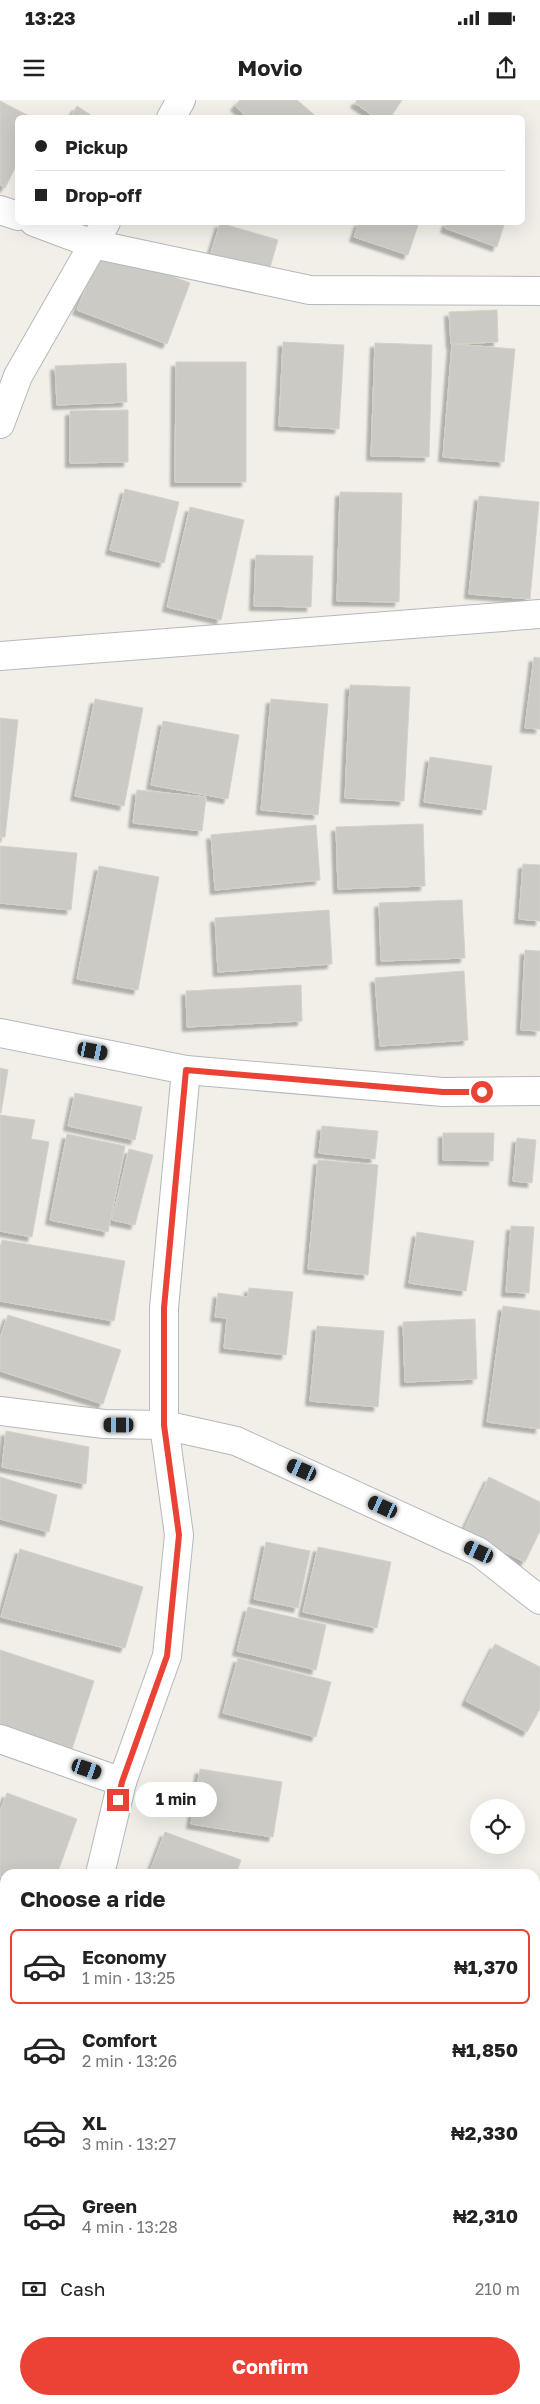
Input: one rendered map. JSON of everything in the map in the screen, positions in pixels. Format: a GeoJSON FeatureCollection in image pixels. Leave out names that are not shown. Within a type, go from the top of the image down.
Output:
{"type":"FeatureCollection","features":[{"type":"Feature","properties":{"kind":"street"},"geometry":{"type":"LineString","coordinates":[[173,115],[181,100]]}},
{"type":"Feature","properties":{"kind":"street"},"geometry":{"type":"LineString","coordinates":[[0,210],[15,215]]}},
{"type":"Feature","properties":{"kind":"street"},"geometry":{"type":"LineString","coordinates":[[52,225],[100,233],[310,290],[540,292]]}},
{"type":"Feature","properties":{"kind":"street"},"geometry":{"type":"LineString","coordinates":[[0,424],[18,376],[100,233]]}},
{"type":"Feature","properties":{"kind":"street"},"geometry":{"type":"LineString","coordinates":[[0,656],[540,614]]}},
{"type":"Feature","properties":{"kind":"street"},"geometry":{"type":"LineString","coordinates":[[0,1033],[186,1070],[443,1092],[540,1092]]}},
{"type":"Feature","properties":{"kind":"street"},"geometry":{"type":"LineString","coordinates":[[101,1869],[122,1782],[167,1656],[179,1535],[164,1425],[164,1308],[186,1070]]}},
{"type":"Feature","properties":{"kind":"street"},"geometry":{"type":"LineString","coordinates":[[0,1411],[104,1424],[164,1425],[236,1441],[479,1552],[540,1600]]}},
{"type":"Feature","properties":{"kind":"street"},"geometry":{"type":"LineString","coordinates":[[0,1739],[122,1782]]}},
{"type":"Feature","properties":{"kind":"building"},"geometry":{"type":"Polygon","coordinates":[[[240,100],[297,100],[314,115],[245,115],[235,106],[240,100]]]}},
{"type":"Feature","properties":{"kind":"building"},"geometry":{"type":"Polygon","coordinates":[[[357,100],[402,100],[392,115],[372,115],[355,103],[357,100]]]}},
{"type":"Feature","properties":{"kind":"building"},"geometry":{"type":"Polygon","coordinates":[[[0,101],[27,115],[15,115],[15,168],[5,188],[0,185],[0,101]]]}},
{"type":"Feature","properties":{"kind":"building"},"geometry":{"type":"Polygon","coordinates":[[[77,106],[90,115],[72,115],[77,106]]]}},
{"type":"Feature","properties":{"kind":"building"},"geometry":{"type":"Polygon","coordinates":[[[219,225],[227,225],[278,240],[268,274],[210,256],[219,225]]]}},
{"type":"Feature","properties":{"kind":"building"},"geometry":{"type":"Polygon","coordinates":[[[358,225],[418,225],[408,255],[354,237],[358,225]]]}},
{"type":"Feature","properties":{"kind":"building"},"geometry":{"type":"Polygon","coordinates":[[[446,225],[504,225],[497,247],[445,228],[446,225]]]}},
{"type":"Feature","properties":{"kind":"building"},"geometry":{"type":"Polygon","coordinates":[[[101,249],[190,283],[167,344],[77,310],[101,249]]]}},
{"type":"Feature","properties":{"kind":"building"},"geometry":{"type":"Polygon","coordinates":[[[497,310],[498,342],[451,344],[449,312],[497,310]]]}},
{"type":"Feature","properties":{"kind":"building"},"geometry":{"type":"Polygon","coordinates":[[[283,342],[344,345],[339,429],[279,426],[283,342]]]}},
{"type":"Feature","properties":{"kind":"building"},"geometry":{"type":"Polygon","coordinates":[[[375,343],[432,345],[429,457],[371,456],[375,343]]]}},
{"type":"Feature","properties":{"kind":"building"},"geometry":{"type":"Polygon","coordinates":[[[452,344],[515,349],[504,462],[443,457],[452,344]]]}},
{"type":"Feature","properties":{"kind":"building"},"geometry":{"type":"Polygon","coordinates":[[[176,362],[246,362],[246,482],[175,482],[176,362]]]}},
{"type":"Feature","properties":{"kind":"building"},"geometry":{"type":"Polygon","coordinates":[[[126,363],[127,402],[57,405],[55,366],[126,363]]]}},
{"type":"Feature","properties":{"kind":"building"},"geometry":{"type":"Polygon","coordinates":[[[128,410],[128,462],[70,463],[70,411],[128,410]]]}},
{"type":"Feature","properties":{"kind":"building"},"geometry":{"type":"Polygon","coordinates":[[[125,489],[179,502],[164,563],[110,550],[125,489]]]}},
{"type":"Feature","properties":{"kind":"building"},"geometry":{"type":"Polygon","coordinates":[[[340,492],[402,493],[399,602],[337,601],[340,492]]]}},
{"type":"Feature","properties":{"kind":"building"},"geometry":{"type":"Polygon","coordinates":[[[479,496],[539,502],[530,599],[469,594],[479,496]]]}},
{"type":"Feature","properties":{"kind":"building"},"geometry":{"type":"Polygon","coordinates":[[[190,507],[244,520],[221,620],[167,607],[190,507]]]}},
{"type":"Feature","properties":{"kind":"building"},"geometry":{"type":"Polygon","coordinates":[[[256,555],[313,556],[311,607],[254,606],[256,555]]]}},
{"type":"Feature","properties":{"kind":"building"},"geometry":{"type":"Polygon","coordinates":[[[534,657],[540,658],[540,729],[525,728],[534,657]]]}},
{"type":"Feature","properties":{"kind":"building"},"geometry":{"type":"Polygon","coordinates":[[[350,685],[410,687],[404,801],[345,798],[350,685]]]}},
{"type":"Feature","properties":{"kind":"building"},"geometry":{"type":"Polygon","coordinates":[[[95,699],[143,708],[124,806],[75,796],[95,699]]]}},
{"type":"Feature","properties":{"kind":"building"},"geometry":{"type":"Polygon","coordinates":[[[271,699],[328,704],[318,815],[261,810],[271,699]]]}},
{"type":"Feature","properties":{"kind":"building"},"geometry":{"type":"Polygon","coordinates":[[[0,718],[18,720],[5,837],[0,837],[0,718]]]}},
{"type":"Feature","properties":{"kind":"building"},"geometry":{"type":"Polygon","coordinates":[[[163,721],[239,735],[228,799],[151,785],[163,721]]]}},
{"type":"Feature","properties":{"kind":"building"},"geometry":{"type":"Polygon","coordinates":[[[430,757],[492,766],[486,810],[424,802],[430,757]]]}},
{"type":"Feature","properties":{"kind":"building"},"geometry":{"type":"Polygon","coordinates":[[[137,790],[206,797],[202,831],[133,823],[137,790]]]}},
{"type":"Feature","properties":{"kind":"building"},"geometry":{"type":"Polygon","coordinates":[[[423,824],[425,886],[338,889],[336,827],[423,824]]]}},
{"type":"Feature","properties":{"kind":"building"},"geometry":{"type":"Polygon","coordinates":[[[316,825],[320,880],[215,890],[211,835],[316,825]]]}},
{"type":"Feature","properties":{"kind":"building"},"geometry":{"type":"Polygon","coordinates":[[[0,846],[77,853],[71,910],[0,903],[0,846]]]}},
{"type":"Feature","properties":{"kind":"building"},"geometry":{"type":"Polygon","coordinates":[[[523,864],[540,865],[540,921],[519,919],[523,864]]]}},
{"type":"Feature","properties":{"kind":"building"},"geometry":{"type":"Polygon","coordinates":[[[99,866],[159,877],[138,990],[77,979],[99,866]]]}},
{"type":"Feature","properties":{"kind":"building"},"geometry":{"type":"Polygon","coordinates":[[[462,900],[465,958],[381,961],[379,903],[462,900]]]}},
{"type":"Feature","properties":{"kind":"building"},"geometry":{"type":"Polygon","coordinates":[[[329,910],[332,964],[218,972],[215,918],[329,910]]]}},
{"type":"Feature","properties":{"kind":"building"},"geometry":{"type":"Polygon","coordinates":[[[525,950],[540,951],[540,1031],[521,1030],[525,950]]]}},
{"type":"Feature","properties":{"kind":"building"},"geometry":{"type":"Polygon","coordinates":[[[464,971],[468,1040],[380,1046],[375,978],[464,971]]]}},
{"type":"Feature","properties":{"kind":"building"},"geometry":{"type":"Polygon","coordinates":[[[301,985],[302,1021],[187,1027],[186,991],[301,985]]]}},
{"type":"Feature","properties":{"kind":"building"},"geometry":{"type":"Polygon","coordinates":[[[0,1068],[8,1070],[1,1113],[0,1113],[0,1068]]]}},
{"type":"Feature","properties":{"kind":"building"},"geometry":{"type":"Polygon","coordinates":[[[75,1093],[142,1107],[135,1140],[68,1126],[75,1093]]]}},
{"type":"Feature","properties":{"kind":"building"},"geometry":{"type":"Polygon","coordinates":[[[0,1115],[35,1120],[31,1139],[49,1142],[32,1237],[0,1231],[0,1115]]]}},
{"type":"Feature","properties":{"kind":"building"},"geometry":{"type":"Polygon","coordinates":[[[322,1126],[378,1131],[375,1159],[319,1153],[322,1126]]]}},
{"type":"Feature","properties":{"kind":"building"},"geometry":{"type":"Polygon","coordinates":[[[443,1133],[494,1133],[493,1161],[443,1160],[443,1133]]]}},
{"type":"Feature","properties":{"kind":"building"},"geometry":{"type":"Polygon","coordinates":[[[67,1134],[125,1146],[108,1232],[50,1220],[67,1134]]]}},
{"type":"Feature","properties":{"kind":"building"},"geometry":{"type":"Polygon","coordinates":[[[517,1138],[536,1140],[532,1183],[513,1181],[517,1138]]]}},
{"type":"Feature","properties":{"kind":"building"},"geometry":{"type":"Polygon","coordinates":[[[129,1149],[153,1155],[135,1225],[112,1220],[129,1149]]]}},
{"type":"Feature","properties":{"kind":"building"},"geometry":{"type":"Polygon","coordinates":[[[318,1160],[378,1165],[368,1275],[308,1269],[318,1160]]]}},
{"type":"Feature","properties":{"kind":"building"},"geometry":{"type":"Polygon","coordinates":[[[511,1226],[534,1227],[529,1293],[506,1292],[511,1226]]]}},
{"type":"Feature","properties":{"kind":"building"},"geometry":{"type":"Polygon","coordinates":[[[417,1232],[474,1241],[466,1291],[409,1283],[417,1232]]]}},
{"type":"Feature","properties":{"kind":"building"},"geometry":{"type":"Polygon","coordinates":[[[2,1240],[125,1261],[114,1321],[0,1301],[0,1255],[2,1240]]]}},
{"type":"Feature","properties":{"kind":"building"},"geometry":{"type":"Polygon","coordinates":[[[249,1288],[293,1292],[286,1355],[224,1348],[227,1318],[215,1317],[218,1293],[248,1297],[249,1288]]]}},
{"type":"Feature","properties":{"kind":"building"},"geometry":{"type":"Polygon","coordinates":[[[503,1306],[540,1311],[540,1429],[487,1422],[503,1306]]]}},
{"type":"Feature","properties":{"kind":"building"},"geometry":{"type":"Polygon","coordinates":[[[8,1315],[121,1350],[103,1404],[0,1371],[0,1338],[8,1315]]]}},
{"type":"Feature","properties":{"kind":"building"},"geometry":{"type":"Polygon","coordinates":[[[475,1319],[477,1379],[405,1382],[403,1322],[475,1319]]]}},
{"type":"Feature","properties":{"kind":"building"},"geometry":{"type":"Polygon","coordinates":[[[317,1326],[384,1331],[378,1407],[310,1401],[317,1326]]]}},
{"type":"Feature","properties":{"kind":"building"},"geometry":{"type":"Polygon","coordinates":[[[6,1431],[89,1447],[86,1484],[2,1467],[6,1431]]]}},
{"type":"Feature","properties":{"kind":"building"},"geometry":{"type":"Polygon","coordinates":[[[0,1477],[57,1495],[49,1532],[0,1519],[0,1477]]]}},
{"type":"Feature","properties":{"kind":"building"},"geometry":{"type":"Polygon","coordinates":[[[489,1477],[540,1502],[540,1531],[525,1562],[463,1532],[489,1477]]]}},
{"type":"Feature","properties":{"kind":"building"},"geometry":{"type":"Polygon","coordinates":[[[266,1542],[310,1551],[298,1608],[254,1599],[266,1542]]]}},
{"type":"Feature","properties":{"kind":"building"},"geometry":{"type":"Polygon","coordinates":[[[318,1547],[391,1562],[377,1628],[303,1612],[318,1547]]]}},
{"type":"Feature","properties":{"kind":"building"},"geometry":{"type":"Polygon","coordinates":[[[20,1549],[143,1587],[125,1648],[1,1617],[20,1549]]]}},
{"type":"Feature","properties":{"kind":"building"},"geometry":{"type":"Polygon","coordinates":[[[248,1607],[326,1625],[316,1670],[237,1651],[248,1607]]]}},
{"type":"Feature","properties":{"kind":"building"},"geometry":{"type":"Polygon","coordinates":[[[495,1644],[540,1667],[540,1709],[527,1732],[466,1701],[495,1644]]]}},
{"type":"Feature","properties":{"kind":"building"},"geometry":{"type":"Polygon","coordinates":[[[0,1650],[94,1681],[72,1749],[0,1724],[0,1650]]]}},
{"type":"Feature","properties":{"kind":"building"},"geometry":{"type":"Polygon","coordinates":[[[238,1658],[331,1682],[316,1737],[223,1713],[238,1658]]]}},
{"type":"Feature","properties":{"kind":"building"},"geometry":{"type":"Polygon","coordinates":[[[200,1769],[282,1782],[273,1837],[191,1824],[200,1769]]]}},
{"type":"Feature","properties":{"kind":"building"},"geometry":{"type":"Polygon","coordinates":[[[7,1793],[77,1819],[59,1869],[0,1869],[0,1811],[7,1793]]]}},
{"type":"Feature","properties":{"kind":"building"},"geometry":{"type":"Polygon","coordinates":[[[165,1832],[241,1860],[238,1869],[151,1869],[165,1832]]]}},
{"type":"Feature","properties":{"kind":"route"},"geometry":{"type":"LineString","coordinates":[[118,1800],[122,1782],[167,1656],[179,1535],[164,1425],[164,1308],[186,1070],[443,1092],[482,1092]]}}]}
